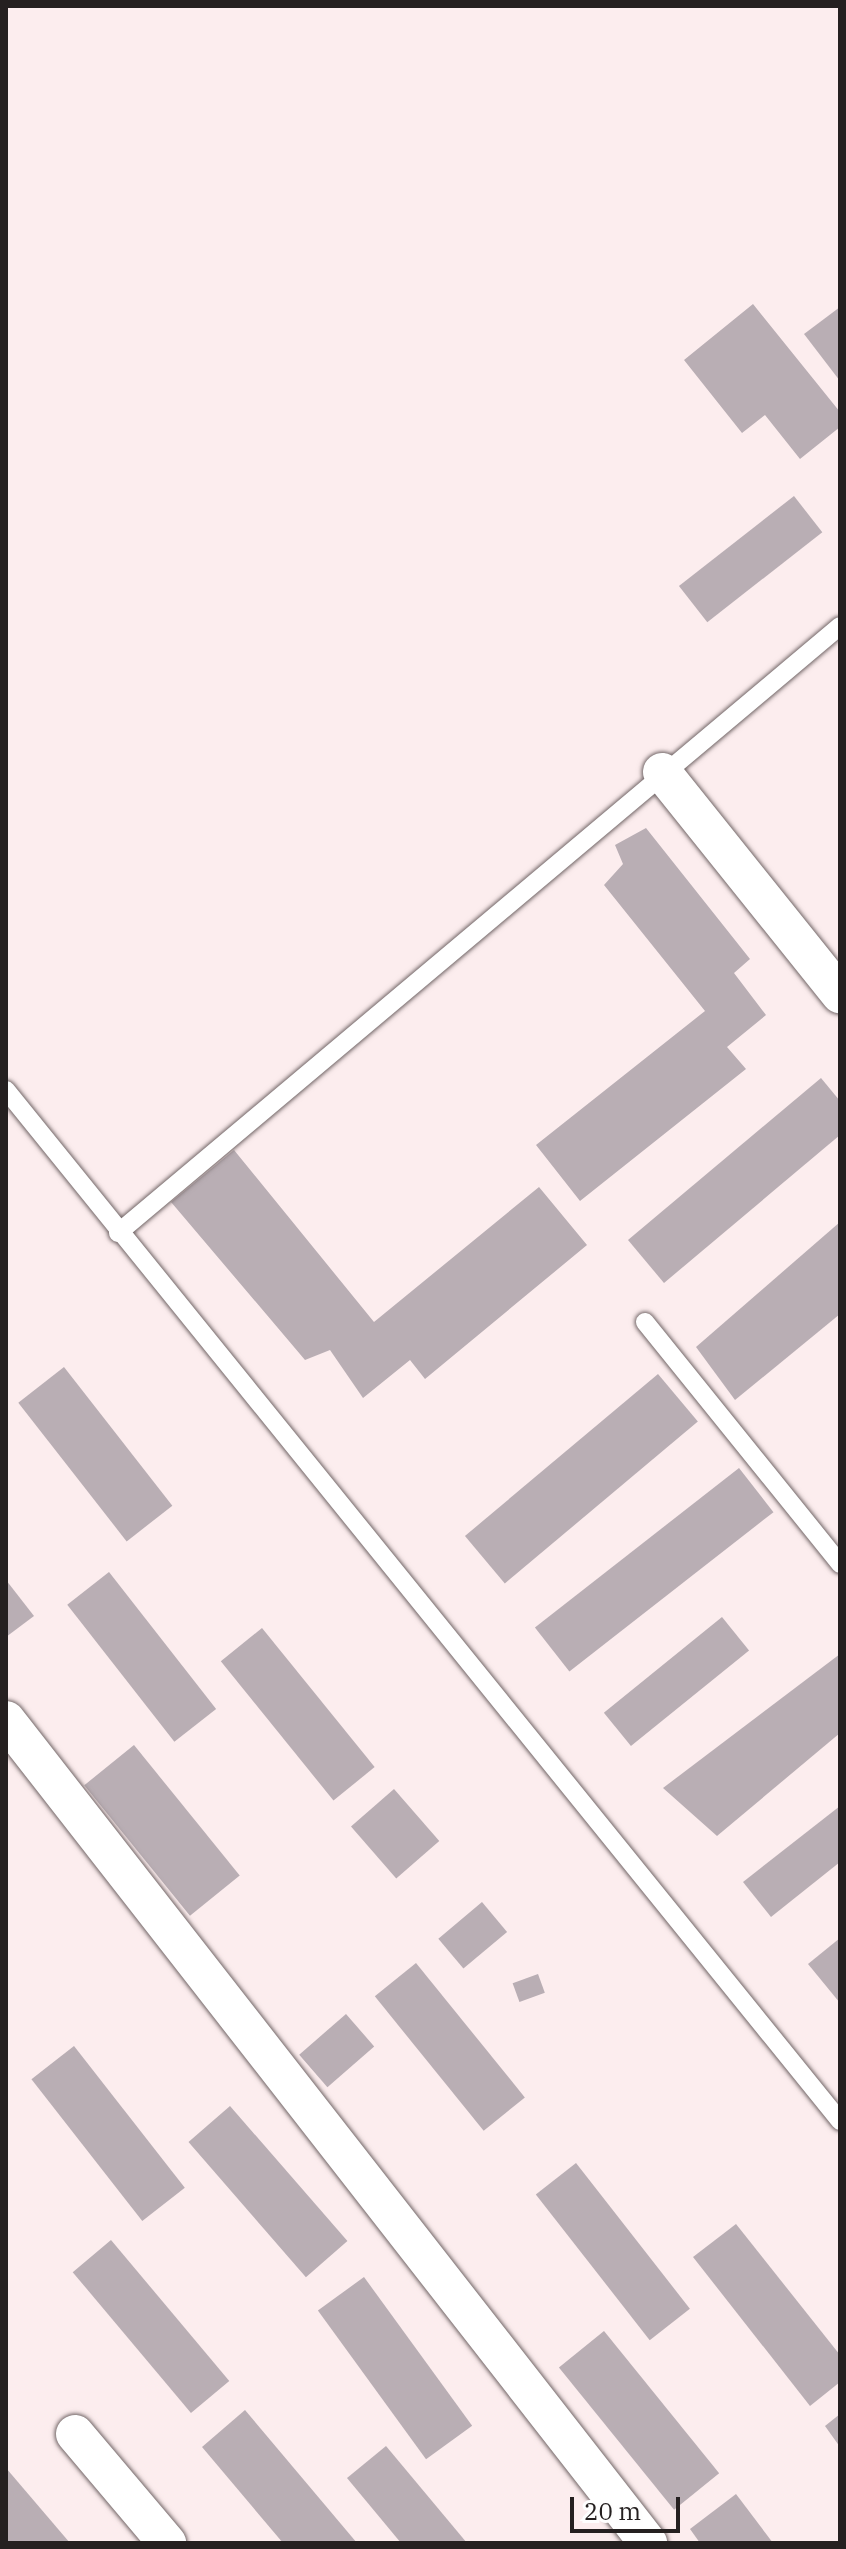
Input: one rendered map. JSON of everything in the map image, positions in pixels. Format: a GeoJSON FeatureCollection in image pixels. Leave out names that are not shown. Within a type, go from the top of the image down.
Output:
{"type":"FeatureCollection","features":[{"type":"Feature","properties":{"kind":"street"},"geometry":{"type":"LineString","coordinates":[[662,772],[840,994]]}},
{"type":"Feature","properties":{"kind":"street"},"geometry":{"type":"LineString","coordinates":[[6,1720],[648,2543]]}},
{"type":"Feature","properties":{"kind":"street"},"geometry":{"type":"LineString","coordinates":[[75,2434],[167,2543]]}},
{"type":"Feature","properties":{"kind":"lane"},"geometry":{"type":"LineString","coordinates":[[118,1233],[662,772],[840,626]]}},
{"type":"Feature","properties":{"kind":"lane"},"geometry":{"type":"LineString","coordinates":[[6,1090],[118,1233],[840,2121]]}},
{"type":"Feature","properties":{"kind":"lane"},"geometry":{"type":"LineString","coordinates":[[645,1322],[840,1564]]}},
{"type":"Feature","properties":{"kind":"building"},"geometry":{"type":"Polygon","coordinates":[[[753,304],[840,412],[840,427],[800,459],[765,415],[742,433],[684,360],[753,304]]]}},
{"type":"Feature","properties":{"kind":"building"},"geometry":{"type":"Polygon","coordinates":[[[840,307],[840,381],[804,334],[840,307]]]}},
{"type":"Feature","properties":{"kind":"building"},"geometry":{"type":"Polygon","coordinates":[[[794,496],[822,532],[707,622],[679,586],[794,496]]]}},
{"type":"Feature","properties":{"kind":"building"},"geometry":{"type":"Polygon","coordinates":[[[646,828],[750,959],[734,973],[766,1015],[727,1047],[746,1069],[580,1201],[536,1145],[705,1011],[604,885],[623,864],[615,845],[646,828]]]}},
{"type":"Feature","properties":{"kind":"building"},"geometry":{"type":"Polygon","coordinates":[[[821,1078],[840,1101],[840,1135],[664,1283],[628,1240],[821,1078]]]}},
{"type":"Feature","properties":{"kind":"building"},"geometry":{"type":"Polygon","coordinates":[[[234,1150],[374,1322],[539,1187],[587,1245],[425,1379],[410,1360],[363,1398],[330,1350],[305,1360],[171,1202],[234,1150]]]}},
{"type":"Feature","properties":{"kind":"building"},"geometry":{"type":"Polygon","coordinates":[[[840,1222],[840,1314],[735,1400],[696,1347],[840,1222]]]}},
{"type":"Feature","properties":{"kind":"building"},"geometry":{"type":"Polygon","coordinates":[[[64,1367],[172,1506],[127,1541],[18,1403],[64,1367]]]}},
{"type":"Feature","properties":{"kind":"building"},"geometry":{"type":"Polygon","coordinates":[[[658,1374],[698,1421],[505,1583],[465,1536],[658,1374]]]}},
{"type":"Feature","properties":{"kind":"building"},"geometry":{"type":"Polygon","coordinates":[[[739,1468],[773,1512],[569,1672],[535,1627],[739,1468]]]}},
{"type":"Feature","properties":{"kind":"building"},"geometry":{"type":"Polygon","coordinates":[[[109,1572],[216,1709],[174,1742],[67,1605],[109,1572]]]}},
{"type":"Feature","properties":{"kind":"building"},"geometry":{"type":"Polygon","coordinates":[[[6,1580],[34,1616],[6,1637],[6,1580]]]}},
{"type":"Feature","properties":{"kind":"building"},"geometry":{"type":"Polygon","coordinates":[[[722,1617],[749,1650],[631,1746],[604,1713],[722,1617]]]}},
{"type":"Feature","properties":{"kind":"building"},"geometry":{"type":"Polygon","coordinates":[[[262,1628],[375,1767],[333,1800],[221,1661],[262,1628]]]}},
{"type":"Feature","properties":{"kind":"building"},"geometry":{"type":"Polygon","coordinates":[[[840,1654],[840,1733],[717,1836],[663,1788],[840,1654]]]}},
{"type":"Feature","properties":{"kind":"building"},"geometry":{"type":"Polygon","coordinates":[[[134,1745],[240,1876],[190,1916],[84,1785],[134,1745]]]}},
{"type":"Feature","properties":{"kind":"building"},"geometry":{"type":"Polygon","coordinates":[[[394,1789],[439,1841],[396,1878],[351,1826],[394,1789]]]}},
{"type":"Feature","properties":{"kind":"building"},"geometry":{"type":"Polygon","coordinates":[[[840,1806],[840,1862],[771,1917],[743,1882],[840,1806]]]}},
{"type":"Feature","properties":{"kind":"building"},"geometry":{"type":"Polygon","coordinates":[[[482,1902],[507,1932],[463,1969],[438,1939],[482,1902]]]}},
{"type":"Feature","properties":{"kind":"building"},"geometry":{"type":"Polygon","coordinates":[[[840,1938],[840,2003],[808,1964],[840,1938]]]}},
{"type":"Feature","properties":{"kind":"building"},"geometry":{"type":"Polygon","coordinates":[[[416,1963],[525,2097],[484,2131],[375,1996],[416,1963]]]}},
{"type":"Feature","properties":{"kind":"building"},"geometry":{"type":"Polygon","coordinates":[[[538,1974],[545,1993],[519,2002],[513,1983],[538,1974]]]}},
{"type":"Feature","properties":{"kind":"building"},"geometry":{"type":"Polygon","coordinates":[[[346,2014],[374,2046],[327,2087],[299,2055],[346,2014]]]}},
{"type":"Feature","properties":{"kind":"building"},"geometry":{"type":"Polygon","coordinates":[[[74,2046],[185,2188],[142,2221],[31,2079],[74,2046]]]}},
{"type":"Feature","properties":{"kind":"building"},"geometry":{"type":"Polygon","coordinates":[[[230,2106],[347,2241],[306,2277],[188,2142],[230,2106]]]}},
{"type":"Feature","properties":{"kind":"building"},"geometry":{"type":"Polygon","coordinates":[[[576,2163],[690,2309],[650,2340],[536,2194],[576,2163]]]}},
{"type":"Feature","properties":{"kind":"building"},"geometry":{"type":"Polygon","coordinates":[[[736,2224],[840,2355],[840,2382],[810,2406],[693,2257],[736,2224]]]}},
{"type":"Feature","properties":{"kind":"building"},"geometry":{"type":"Polygon","coordinates":[[[111,2240],[229,2381],[191,2413],[73,2272],[111,2240]]]}},
{"type":"Feature","properties":{"kind":"building"},"geometry":{"type":"Polygon","coordinates":[[[364,2277],[472,2426],[426,2459],[318,2311],[364,2277]]]}},
{"type":"Feature","properties":{"kind":"building"},"geometry":{"type":"Polygon","coordinates":[[[604,2331],[719,2473],[674,2510],[559,2368],[604,2331]]]}},
{"type":"Feature","properties":{"kind":"building"},"geometry":{"type":"Polygon","coordinates":[[[245,2410],[357,2543],[283,2543],[202,2447],[245,2410]]]}},
{"type":"Feature","properties":{"kind":"building"},"geometry":{"type":"Polygon","coordinates":[[[840,2414],[840,2447],[825,2426],[840,2414]]]}},
{"type":"Feature","properties":{"kind":"building"},"geometry":{"type":"Polygon","coordinates":[[[386,2446],[467,2543],[401,2543],[347,2478],[386,2446]]]}},
{"type":"Feature","properties":{"kind":"building"},"geometry":{"type":"Polygon","coordinates":[[[6,2468],[70,2543],[6,2543],[6,2468]]]}},
{"type":"Feature","properties":{"kind":"building"},"geometry":{"type":"Polygon","coordinates":[[[736,2494],[773,2543],[700,2543],[690,2529],[736,2494]]]}}]}
